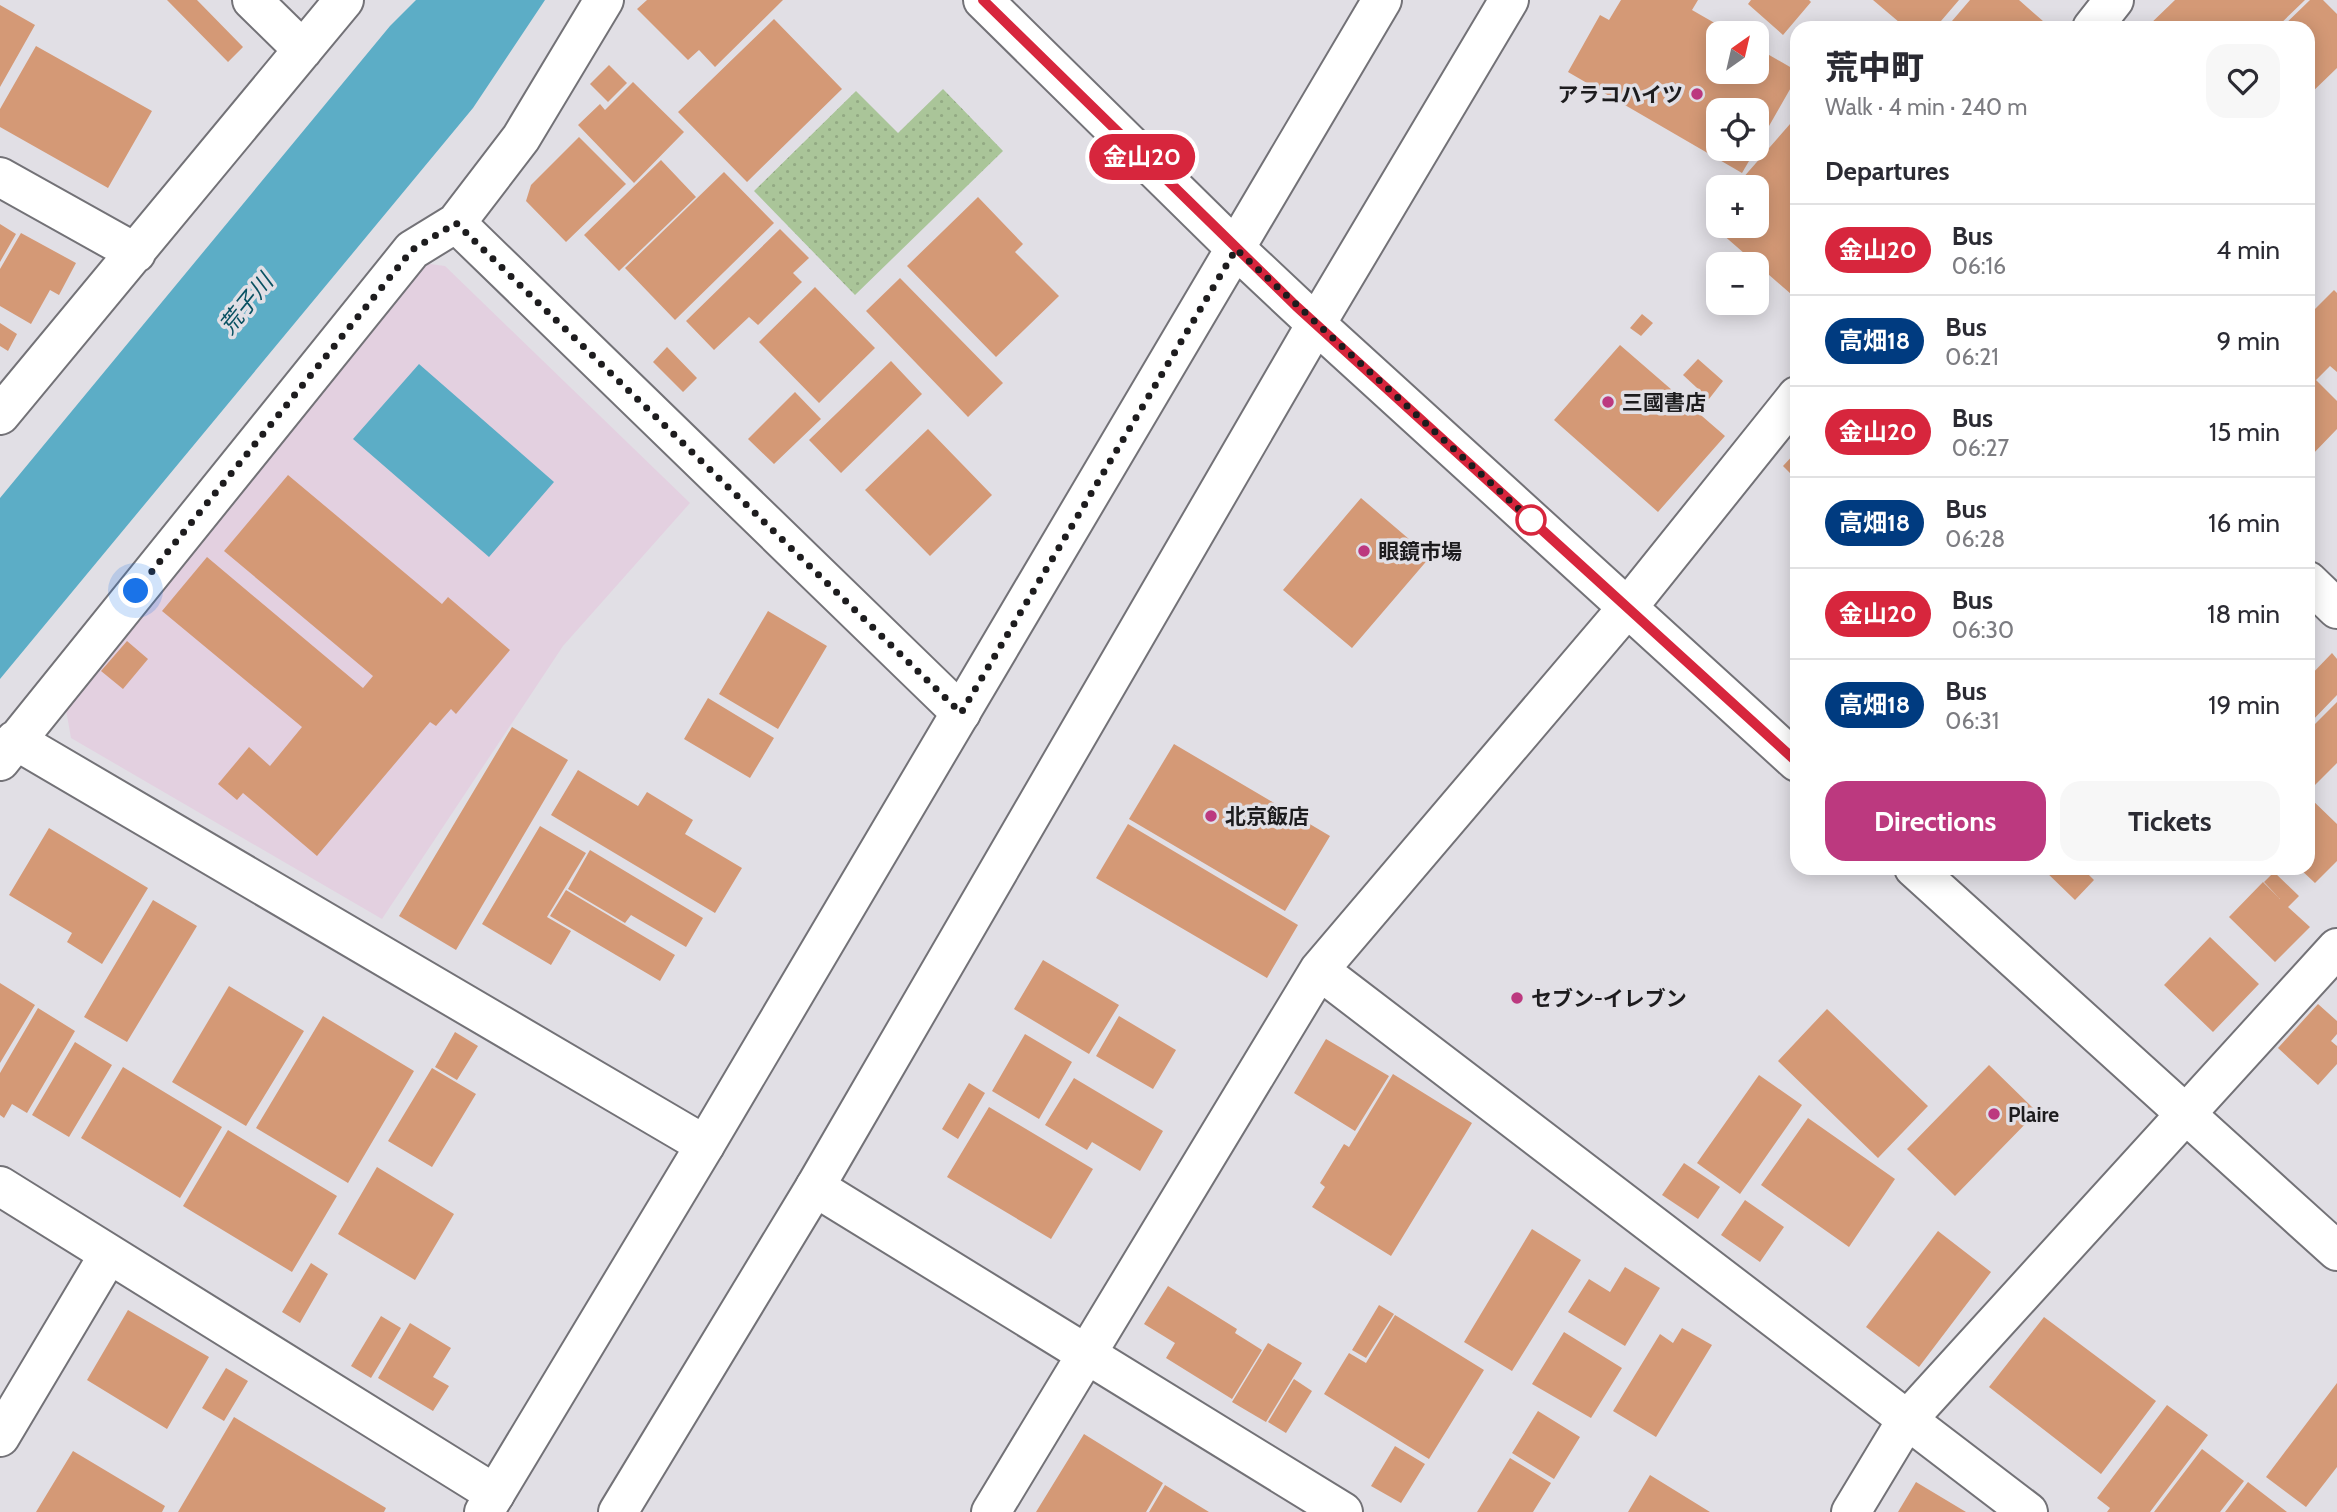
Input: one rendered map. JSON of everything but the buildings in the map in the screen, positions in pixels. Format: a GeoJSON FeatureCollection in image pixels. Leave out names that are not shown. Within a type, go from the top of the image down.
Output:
{"type":"FeatureCollection","features":[{"type":"Feature","properties":{"kind":"street"},"geometry":{"type":"LineString","coordinates":[[252,0],[303,50]]}},
{"type":"Feature","properties":{"kind":"street"},"geometry":{"type":"LineString","coordinates":[[0,415],[344,0]]}},
{"type":"Feature","properties":{"kind":"street"},"geometry":{"type":"LineString","coordinates":[[604,0],[521,138],[456,223],[412,250],[8,750],[705,1145]]}},
{"type":"Feature","properties":{"kind":"street"},"geometry":{"type":"LineString","coordinates":[[982,0],[1316,324],[1790,756]]}},
{"type":"Feature","properties":{"kind":"street"},"geometry":{"type":"LineString","coordinates":[[0,1186],[109,1254],[489,1503],[705,1145],[1382,0]]}},
{"type":"Feature","properties":{"kind":"street"},"geometry":{"type":"LineString","coordinates":[[618,1512],[815,1186],[1316,324],[1509,0]]}},
{"type":"Feature","properties":{"kind":"street"},"geometry":{"type":"LineString","coordinates":[[2098,21],[2114,0]]}},
{"type":"Feature","properties":{"kind":"street"},"geometry":{"type":"LineString","coordinates":[[0,177],[136,253]]}},
{"type":"Feature","properties":{"kind":"street"},"geometry":{"type":"LineString","coordinates":[[456,223],[961,713]]}},
{"type":"Feature","properties":{"kind":"street"},"geometry":{"type":"LineString","coordinates":[[991,1512],[1318,970],[1627,608],[1790,405]]}},
{"type":"Feature","properties":{"kind":"street"},"geometry":{"type":"LineString","coordinates":[[2315,588],[2337,609]]}},
{"type":"Feature","properties":{"kind":"street"},"geometry":{"type":"LineString","coordinates":[[1922,875],[2337,1251]]}},
{"type":"Feature","properties":{"kind":"street"},"geometry":{"type":"LineString","coordinates":[[1851,1512],[1906,1420],[2337,948]]}},
{"type":"Feature","properties":{"kind":"street"},"geometry":{"type":"LineString","coordinates":[[1318,970],[2028,1512]]}},
{"type":"Feature","properties":{"kind":"street"},"geometry":{"type":"LineString","coordinates":[[815,1186],[1343,1512]]}},
{"type":"Feature","properties":{"kind":"street"},"geometry":{"type":"LineString","coordinates":[[0,1437],[109,1254]]}},
{"type":"Feature","properties":{"kind":"shaded area"},"geometry":{"type":"Polygon","coordinates":[[[423,263],[445,266],[690,503],[563,646],[382,919],[71,738],[65,704],[423,263]]]}},
{"type":"Feature","properties":{"kind":"green space"},"geometry":{"type":"Polygon","coordinates":[[[943,89],[1003,151],[855,295],[754,191],[856,91],[898,133],[943,89]]]}},
{"type":"Feature","properties":{"kind":"water","name":"荒子川"},"geometry":{"type":"Polygon","coordinates":[[[416,0],[545,0],[473,108],[0,679],[0,498],[390,26],[416,0]]]}},
{"type":"Feature","properties":{"kind":"water"},"geometry":{"type":"Polygon","coordinates":[[[419,364],[554,482],[489,557],[353,439],[419,364]]]}},
{"type":"Feature","properties":{"kind":"bus line","name":"金山20"},"geometry":{"type":"LineString","coordinates":[[983,0],[1296,306],[1790,756]]}},
{"type":"Feature","properties":{"kind":"place","name":"アラコハイツ"},"geometry":{"type":"Point","coordinates":[1697,94]}},
{"type":"Feature","properties":{"kind":"place","name":"三國書店"},"geometry":{"type":"Point","coordinates":[1608,402]}},
{"type":"Feature","properties":{"kind":"place","name":"眼鏡市場"},"geometry":{"type":"Point","coordinates":[1364,551]}},
{"type":"Feature","properties":{"kind":"place","name":"北京飯店"},"geometry":{"type":"Point","coordinates":[1211,816]}},
{"type":"Feature","properties":{"kind":"place","name":"セブン-イレブン"},"geometry":{"type":"Point","coordinates":[1517,998]}},
{"type":"Feature","properties":{"kind":"place","name":"Plaire"},"geometry":{"type":"Point","coordinates":[1994,1114]}},
{"type":"Feature","properties":{"kind":"route"},"geometry":{"type":"LineString","coordinates":[[136,591],[412,250],[456,223],[961,713],[1236,249],[1531,520]]}}]}
